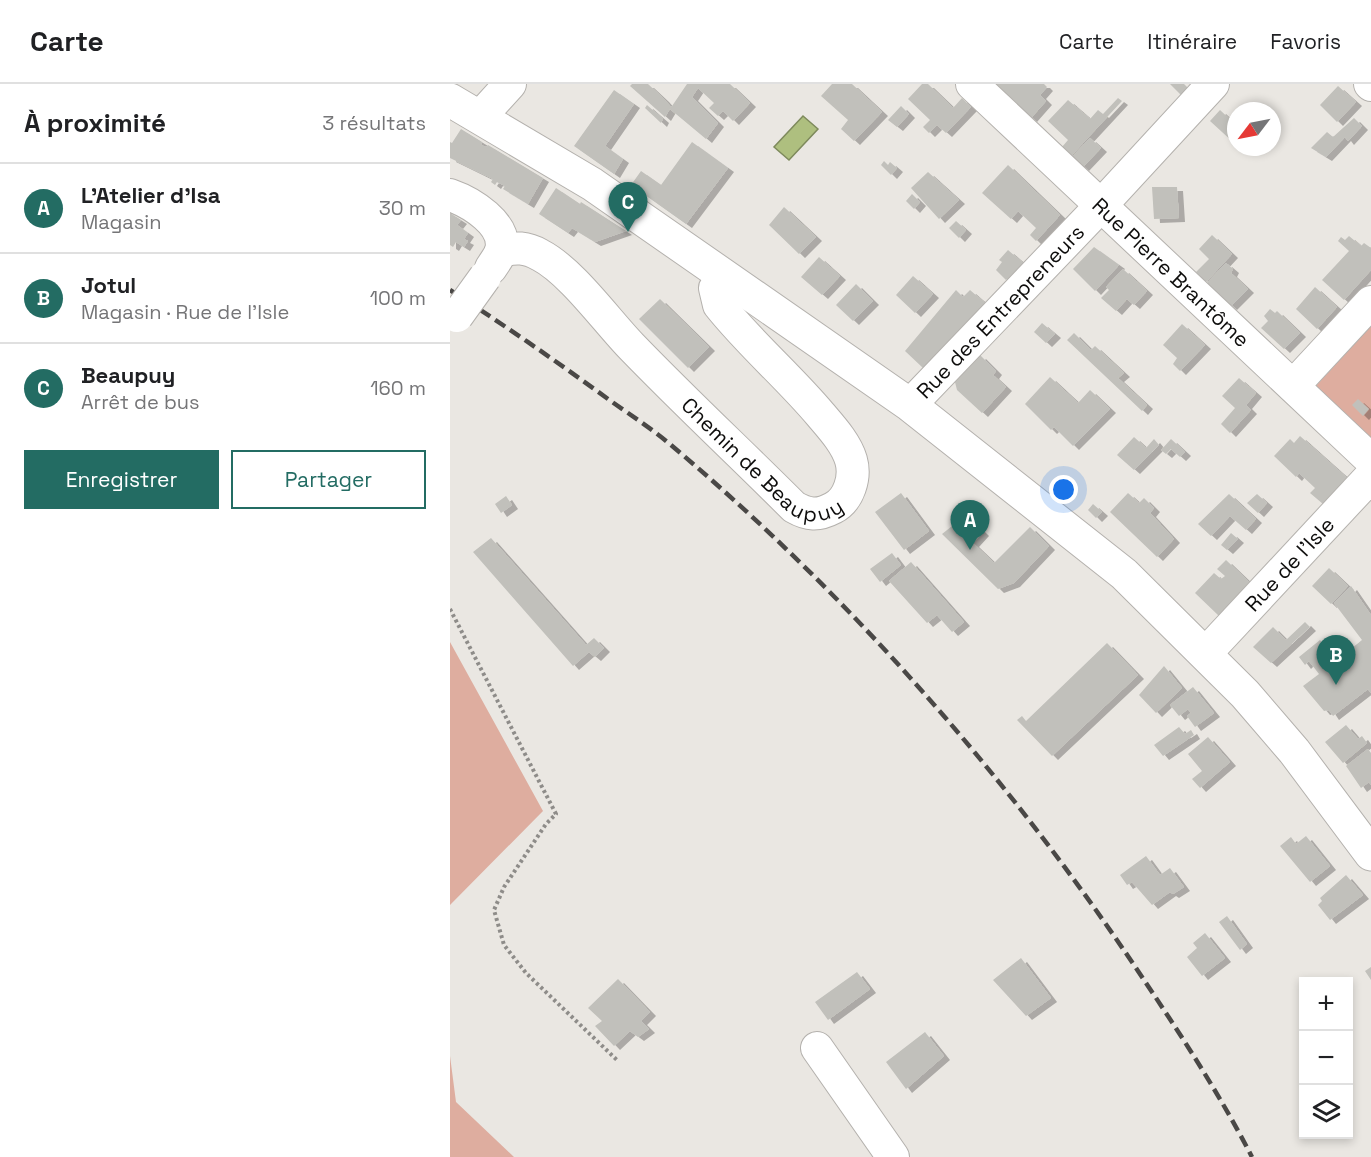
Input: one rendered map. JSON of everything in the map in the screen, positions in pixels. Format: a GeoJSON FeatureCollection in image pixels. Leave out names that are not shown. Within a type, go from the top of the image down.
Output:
{"type":"FeatureCollection","features":[{"type":"Feature","properties":{"kind":"main road"},"geometry":{"type":"LineString","coordinates":[[450,100],[592,184],[910,405],[1124,574],[1206,653],[1294,750],[1371,854]]}},
{"type":"Feature","properties":{"kind":"street"},"geometry":{"type":"LineString","coordinates":[[480,117],[510,84]]}},
{"type":"Feature","properties":{"kind":"street","name":"Rue Pierre Brantôme"},"geometry":{"type":"LineString","coordinates":[[972,84],[1371,460]]}},
{"type":"Feature","properties":{"kind":"street","name":"Rue des Entrepreneurs"},"geometry":{"type":"LineString","coordinates":[[910,405],[1213,84]]}},
{"type":"Feature","properties":{"kind":"street"},"geometry":{"type":"LineString","coordinates":[[450,195],[468,201],[492,222],[500,238],[501,251],[453,320]]}},
{"type":"Feature","properties":{"kind":"street","name":"Chemin de Beaupuy"},"geometry":{"type":"LineString","coordinates":[[501,251],[519,246],[541,255],[562,273],[601,311],[629,344],[794,507],[808,514],[819,514],[835,507],[846,497],[852,480],[851,460],[836,432],[804,394],[719,305],[715,288],[724,276]]}},
{"type":"Feature","properties":{"kind":"street"},"geometry":{"type":"LineString","coordinates":[[1293,386],[1371,302]]}},
{"type":"Feature","properties":{"kind":"street","name":"Rue de l'Isle"},"geometry":{"type":"LineString","coordinates":[[1206,653],[1371,477]]}},
{"type":"Feature","properties":{"kind":"street"},"geometry":{"type":"LineString","coordinates":[[817,1048],[893,1157]]}},
{"type":"Feature","properties":{"kind":"path"},"geometry":{"type":"LineString","coordinates":[[450,609],[556,814],[546,824],[504,886],[494,910],[504,945],[526,973],[618,1061]]}},
{"type":"Feature","properties":{"kind":"shaded area"},"geometry":{"type":"Polygon","coordinates":[[[803,116],[818,129],[789,160],[774,147],[803,116]]]}},
{"type":"Feature","properties":{"kind":"shaded area"},"geometry":{"type":"Polygon","coordinates":[[[1371,326],[1371,443],[1313,389],[1371,326]]]}},
{"type":"Feature","properties":{"kind":"shaded area"},"geometry":{"type":"Polygon","coordinates":[[[450,642],[543,811],[450,905],[450,642]]]}},
{"type":"Feature","properties":{"kind":"shaded area"},"geometry":{"type":"Polygon","coordinates":[[[450,1056],[456,1102],[514,1157],[450,1157],[450,1056]]]}},
{"type":"Feature","properties":{"kind":"building"},"geometry":{"type":"Polygon","coordinates":[[[648,84],[663,98],[671,107],[665,117],[630,86],[648,84]]]}},
{"type":"Feature","properties":{"kind":"building"},"geometry":{"type":"Polygon","coordinates":[[[687,84],[730,84],[750,103],[733,121],[723,111],[718,116],[709,108],[714,103],[698,88],[692,97],[718,123],[706,139],[670,109],[687,84]]]}},
{"type":"Feature","properties":{"kind":"building"},"geometry":{"type":"Polygon","coordinates":[[[832,84],[852,84],[882,112],[854,141],[841,129],[848,120],[821,96],[832,84]]]}},
{"type":"Feature","properties":{"kind":"building"},"geometry":{"type":"Polygon","coordinates":[[[922,84],[928,84],[953,108],[962,98],[971,107],[946,133],[937,125],[929,133],[923,127],[930,120],[908,99],[922,84]]]}},
{"type":"Feature","properties":{"kind":"building"},"geometry":{"type":"Polygon","coordinates":[[[995,84],[1044,84],[1047,87],[1040,95],[1046,101],[1031,118],[995,84]]]}},
{"type":"Feature","properties":{"kind":"building"},"geometry":{"type":"Polygon","coordinates":[[[1170,84],[1184,84],[1188,88],[1181,95],[1170,84]]]}},
{"type":"Feature","properties":{"kind":"building"},"geometry":{"type":"Polygon","coordinates":[[[1338,86],[1356,102],[1337,122],[1320,105],[1338,86]]]}},
{"type":"Feature","properties":{"kind":"building"},"geometry":{"type":"Polygon","coordinates":[[[614,90],[634,104],[605,146],[623,159],[614,174],[574,146],[614,90]]]}},
{"type":"Feature","properties":{"kind":"building"},"geometry":{"type":"Polygon","coordinates":[[[1118,98],[1122,101],[1071,156],[1062,147],[1068,140],[1048,121],[1068,100],[1090,119],[1098,110],[1103,114],[1118,98]]]}},
{"type":"Feature","properties":{"kind":"building"},"geometry":{"type":"Polygon","coordinates":[[[647,105],[663,119],[661,123],[645,108],[647,105]]]}},
{"type":"Feature","properties":{"kind":"building"},"geometry":{"type":"Polygon","coordinates":[[[901,106],[909,114],[897,127],[888,120],[901,106]]]}},
{"type":"Feature","properties":{"kind":"building"},"geometry":{"type":"Polygon","coordinates":[[[1220,110],[1227,117],[1227,137],[1210,121],[1220,110]]]}},
{"type":"Feature","properties":{"kind":"building"},"geometry":{"type":"Polygon","coordinates":[[[1354,118],[1362,126],[1348,141],[1345,137],[1326,157],[1311,148],[1327,132],[1333,137],[1354,118]]]}},
{"type":"Feature","properties":{"kind":"building"},"geometry":{"type":"Polygon","coordinates":[[[461,129],[482,142],[481,145],[486,147],[488,145],[543,178],[528,204],[503,189],[505,186],[497,182],[495,185],[491,182],[493,179],[450,158],[450,142],[452,143],[461,129]]]}},
{"type":"Feature","properties":{"kind":"building"},"geometry":{"type":"Polygon","coordinates":[[[1090,138],[1101,148],[1083,167],[1072,157],[1090,138]]]}},
{"type":"Feature","properties":{"kind":"building"},"geometry":{"type":"Polygon","coordinates":[[[692,142],[728,168],[686,224],[631,185],[641,171],[661,185],[692,142]]]}},
{"type":"Feature","properties":{"kind":"building"},"geometry":{"type":"Polygon","coordinates":[[[884,161],[888,165],[890,162],[897,168],[891,175],[881,165],[884,161]]]}},
{"type":"Feature","properties":{"kind":"building"},"geometry":{"type":"Polygon","coordinates":[[[1008,165],[1060,215],[1036,241],[1030,235],[1036,228],[1018,211],[1011,219],[982,193],[1008,165]]]}},
{"type":"Feature","properties":{"kind":"building"},"geometry":{"type":"Polygon","coordinates":[[[928,172],[959,200],[939,219],[911,188],[928,172]]]}},
{"type":"Feature","properties":{"kind":"building"},"geometry":{"type":"Polygon","coordinates":[[[1152,187],[1177,187],[1179,218],[1154,219],[1152,187]]]}},
{"type":"Feature","properties":{"kind":"building"},"geometry":{"type":"Polygon","coordinates":[[[556,188],[626,231],[595,242],[572,228],[568,233],[539,214],[556,188]]]}},
{"type":"Feature","properties":{"kind":"building"},"geometry":{"type":"Polygon","coordinates":[[[912,194],[920,202],[914,209],[906,201],[912,194]]]}},
{"type":"Feature","properties":{"kind":"building"},"geometry":{"type":"Polygon","coordinates":[[[784,207],[816,237],[799,254],[769,225],[784,207]]]}},
{"type":"Feature","properties":{"kind":"building"},"geometry":{"type":"Polygon","coordinates":[[[450,213],[461,220],[457,225],[468,233],[464,239],[468,241],[464,247],[456,242],[453,247],[450,245],[450,213]]]}},
{"type":"Feature","properties":{"kind":"building"},"geometry":{"type":"Polygon","coordinates":[[[956,221],[966,230],[959,238],[949,228],[956,221]]]}},
{"type":"Feature","properties":{"kind":"building"},"geometry":{"type":"Polygon","coordinates":[[[1212,235],[1232,254],[1206,282],[1196,272],[1209,259],[1199,249],[1212,235]]]}},
{"type":"Feature","properties":{"kind":"building"},"geometry":{"type":"Polygon","coordinates":[[[1349,236],[1361,246],[1364,243],[1371,248],[1371,270],[1344,300],[1322,280],[1349,251],[1338,241],[1341,237],[1345,240],[1349,236]]]}},
{"type":"Feature","properties":{"kind":"building"},"geometry":{"type":"Polygon","coordinates":[[[1094,247],[1119,265],[1095,291],[1073,269],[1094,247]]]}},
{"type":"Feature","properties":{"kind":"building"},"geometry":{"type":"Polygon","coordinates":[[[1008,250],[1023,263],[1006,280],[996,270],[1002,262],[999,260],[1008,250]]]}},
{"type":"Feature","properties":{"kind":"building"},"geometry":{"type":"Polygon","coordinates":[[[819,257],[840,276],[822,295],[801,277],[819,257]]]}},
{"type":"Feature","properties":{"kind":"building"},"geometry":{"type":"Polygon","coordinates":[[[1226,263],[1233,269],[1231,273],[1248,289],[1231,306],[1207,283],[1226,263]]]}},
{"type":"Feature","properties":{"kind":"building"},"geometry":{"type":"Polygon","coordinates":[[[1123,269],[1147,291],[1134,305],[1127,299],[1116,311],[1101,298],[1109,290],[1106,287],[1123,269]]]}},
{"type":"Feature","properties":{"kind":"building"},"geometry":{"type":"Polygon","coordinates":[[[913,276],[933,294],[915,313],[896,295],[913,276]]]}},
{"type":"Feature","properties":{"kind":"building"},"geometry":{"type":"Polygon","coordinates":[[[856,284],[873,301],[853,321],[836,305],[856,284]]]}},
{"type":"Feature","properties":{"kind":"building"},"geometry":{"type":"Polygon","coordinates":[[[1315,287],[1337,307],[1317,329],[1296,309],[1315,287]]]}},
{"type":"Feature","properties":{"kind":"building"},"geometry":{"type":"Polygon","coordinates":[[[956,290],[963,297],[970,290],[985,303],[923,368],[905,351],[956,290]]]}},
{"type":"Feature","properties":{"kind":"building"},"geometry":{"type":"Polygon","coordinates":[[[660,299],[709,347],[688,368],[639,319],[660,299]]]}},
{"type":"Feature","properties":{"kind":"building"},"geometry":{"type":"Polygon","coordinates":[[[1270,309],[1275,313],[1277,311],[1300,333],[1284,349],[1261,328],[1268,321],[1264,316],[1270,309]]]}},
{"type":"Feature","properties":{"kind":"building"},"geometry":{"type":"Polygon","coordinates":[[[1042,323],[1055,334],[1046,343],[1034,332],[1042,323]]]}},
{"type":"Feature","properties":{"kind":"building"},"geometry":{"type":"Polygon","coordinates":[[[1182,324],[1205,345],[1180,371],[1173,364],[1177,358],[1163,345],[1182,324]]]}},
{"type":"Feature","properties":{"kind":"building"},"geometry":{"type":"Polygon","coordinates":[[[1074,333],[1091,350],[1095,346],[1124,373],[1118,378],[1147,405],[1142,411],[1067,340],[1074,333]]]}},
{"type":"Feature","properties":{"kind":"building"},"geometry":{"type":"Polygon","coordinates":[[[980,355],[996,371],[993,375],[1006,387],[982,413],[957,390],[955,382],[980,355]]]}},
{"type":"Feature","properties":{"kind":"building"},"geometry":{"type":"Polygon","coordinates":[[[1050,377],[1078,403],[1090,390],[1110,409],[1073,446],[1054,427],[1051,430],[1025,404],[1050,377]]]}},
{"type":"Feature","properties":{"kind":"building"},"geometry":{"type":"Polygon","coordinates":[[[1239,378],[1256,393],[1246,405],[1251,410],[1230,433],[1221,424],[1235,408],[1222,396],[1239,378]]]}},
{"type":"Feature","properties":{"kind":"building"},"geometry":{"type":"Polygon","coordinates":[[[1358,399],[1369,409],[1363,416],[1352,405],[1358,399]]]}},
{"type":"Feature","properties":{"kind":"building"},"geometry":{"type":"Polygon","coordinates":[[[1300,436],[1347,478],[1323,504],[1310,493],[1315,488],[1299,473],[1296,477],[1274,456],[1290,439],[1294,443],[1300,436]]]}},
{"type":"Feature","properties":{"kind":"building"},"geometry":{"type":"Polygon","coordinates":[[[1134,437],[1146,448],[1154,439],[1159,445],[1134,470],[1117,455],[1134,437]]]}},
{"type":"Feature","properties":{"kind":"building"},"geometry":{"type":"Polygon","coordinates":[[[1171,439],[1185,452],[1180,457],[1171,449],[1166,454],[1161,450],[1171,439]]]}},
{"type":"Feature","properties":{"kind":"building"},"geometry":{"type":"Polygon","coordinates":[[[901,493],[929,531],[904,550],[875,512],[901,493]]]}},
{"type":"Feature","properties":{"kind":"building"},"geometry":{"type":"Polygon","coordinates":[[[1128,493],[1139,503],[1144,498],[1154,508],[1150,513],[1174,539],[1157,557],[1110,512],[1128,493]]]}},
{"type":"Feature","properties":{"kind":"building"},"geometry":{"type":"Polygon","coordinates":[[[1229,494],[1256,519],[1246,530],[1230,516],[1211,536],[1198,524],[1229,494]]]}},
{"type":"Feature","properties":{"kind":"building"},"geometry":{"type":"Polygon","coordinates":[[[1257,494],[1267,503],[1258,513],[1247,503],[1257,494]]]}},
{"type":"Feature","properties":{"kind":"building"},"geometry":{"type":"Polygon","coordinates":[[[506,496],[512,505],[501,513],[495,504],[506,496]]]}},
{"type":"Feature","properties":{"kind":"building"},"geometry":{"type":"Polygon","coordinates":[[[1093,504],[1102,512],[1096,518],[1088,510],[1093,504]]]}},
{"type":"Feature","properties":{"kind":"building"},"geometry":{"type":"Polygon","coordinates":[[[966,515],[983,532],[973,543],[994,563],[1030,527],[1049,546],[1014,583],[998,589],[942,534],[966,515]]]}},
{"type":"Feature","properties":{"kind":"building"},"geometry":{"type":"Polygon","coordinates":[[[1231,533],[1238,539],[1227,550],[1221,545],[1231,533]]]}},
{"type":"Feature","properties":{"kind":"building"},"geometry":{"type":"Polygon","coordinates":[[[491,538],[586,645],[594,638],[604,648],[595,657],[589,652],[573,666],[473,552],[491,538]]]}},
{"type":"Feature","properties":{"kind":"building"},"geometry":{"type":"Polygon","coordinates":[[[892,553],[901,565],[880,582],[870,569],[892,553]]]}},
{"type":"Feature","properties":{"kind":"building"},"geometry":{"type":"Polygon","coordinates":[[[1226,560],[1250,583],[1219,616],[1195,593],[1214,573],[1221,579],[1225,576],[1217,569],[1226,560]]]}},
{"type":"Feature","properties":{"kind":"building"},"geometry":{"type":"Polygon","coordinates":[[[911,562],[964,622],[952,632],[937,615],[927,623],[889,581],[911,562]]]}},
{"type":"Feature","properties":{"kind":"building"},"geometry":{"type":"Polygon","coordinates":[[[1329,568],[1348,586],[1331,604],[1312,586],[1329,568]]]}},
{"type":"Feature","properties":{"kind":"building"},"geometry":{"type":"Polygon","coordinates":[[[1351,586],[1371,615],[1371,693],[1368,689],[1333,716],[1329,710],[1324,711],[1303,686],[1319,674],[1309,661],[1305,665],[1299,657],[1320,640],[1336,661],[1362,640],[1334,603],[1351,586]]]}},
{"type":"Feature","properties":{"kind":"building"},"geometry":{"type":"Polygon","coordinates":[[[1305,622],[1310,627],[1271,663],[1253,647],[1273,627],[1286,640],[1305,622]]]}},
{"type":"Feature","properties":{"kind":"building"},"geometry":{"type":"Polygon","coordinates":[[[1107,643],[1138,675],[1052,756],[1017,720],[1022,716],[1026,721],[1107,643]]]}},
{"type":"Feature","properties":{"kind":"building"},"geometry":{"type":"Polygon","coordinates":[[[1164,666],[1182,688],[1156,713],[1139,695],[1164,666]]]}},
{"type":"Feature","properties":{"kind":"building"},"geometry":{"type":"Polygon","coordinates":[[[1193,687],[1214,713],[1195,727],[1187,716],[1191,713],[1188,709],[1179,716],[1170,705],[1193,687]]]}},
{"type":"Feature","properties":{"kind":"building"},"geometry":{"type":"Polygon","coordinates":[[[1346,725],[1358,739],[1362,736],[1367,743],[1343,763],[1325,742],[1346,725]]]}},
{"type":"Feature","properties":{"kind":"building"},"geometry":{"type":"Polygon","coordinates":[[[1179,727],[1185,734],[1191,730],[1194,735],[1163,756],[1154,745],[1179,727]]]}},
{"type":"Feature","properties":{"kind":"building"},"geometry":{"type":"Polygon","coordinates":[[[1208,737],[1230,762],[1200,788],[1192,779],[1202,771],[1188,754],[1208,737]]]}},
{"type":"Feature","properties":{"kind":"building"},"geometry":{"type":"Polygon","coordinates":[[[1368,749],[1371,753],[1371,785],[1369,782],[1361,788],[1346,766],[1368,749]]]}},
{"type":"Feature","properties":{"kind":"building"},"geometry":{"type":"Polygon","coordinates":[[[1306,836],[1330,866],[1310,882],[1280,846],[1291,837],[1296,844],[1306,836]]]}},
{"type":"Feature","properties":{"kind":"building"},"geometry":{"type":"Polygon","coordinates":[[[1146,856],[1160,875],[1170,868],[1184,887],[1173,894],[1170,892],[1152,905],[1132,882],[1127,885],[1120,875],[1146,856]]]}},
{"type":"Feature","properties":{"kind":"building"},"geometry":{"type":"Polygon","coordinates":[[[1346,875],[1363,895],[1330,920],[1318,905],[1322,901],[1320,898],[1346,875]]]}},
{"type":"Feature","properties":{"kind":"building"},"geometry":{"type":"Polygon","coordinates":[[[1227,916],[1247,944],[1240,950],[1219,922],[1227,916]]]}},
{"type":"Feature","properties":{"kind":"building"},"geometry":{"type":"Polygon","coordinates":[[[1205,933],[1225,958],[1202,976],[1187,957],[1197,948],[1193,943],[1205,933]]]}},
{"type":"Feature","properties":{"kind":"building"},"geometry":{"type":"Polygon","coordinates":[[[1021,958],[1051,998],[1026,1016],[993,980],[1021,958]]]}},
{"type":"Feature","properties":{"kind":"building"},"geometry":{"type":"Polygon","coordinates":[[[1371,967],[1371,980],[1365,971],[1371,967]]]}},
{"type":"Feature","properties":{"kind":"building"},"geometry":{"type":"Polygon","coordinates":[[[857,972],[870,989],[828,1020],[815,1002],[857,972]]]}},
{"type":"Feature","properties":{"kind":"building"},"geometry":{"type":"Polygon","coordinates":[[[618,979],[650,1012],[641,1021],[649,1029],[638,1037],[630,1031],[614,1046],[595,1026],[602,1021],[588,1008],[618,979]]]}},
{"type":"Feature","properties":{"kind":"building"},"geometry":{"type":"Polygon","coordinates":[[[925,1032],[944,1056],[906,1089],[886,1062],[925,1032]]]}},
{"type":"Feature","properties":{"kind":"railway"},"geometry":{"type":"LineString","coordinates":[[450,290],[549,357],[663,439],[737,503],[800,563],[922,690],[1034,826],[1086,896],[1182,1037],[1252,1157]]}},
{"type":"Feature","properties":{"kind":"place","name":"Beaupuy"},"geometry":{"type":"Point","coordinates":[628,232]}},
{"type":"Feature","properties":{"kind":"place","name":"L'Atelier d'Isa"},"geometry":{"type":"Point","coordinates":[970,550]}},
{"type":"Feature","properties":{"kind":"place","name":"Jotul"},"geometry":{"type":"Point","coordinates":[1336,685]}}]}
